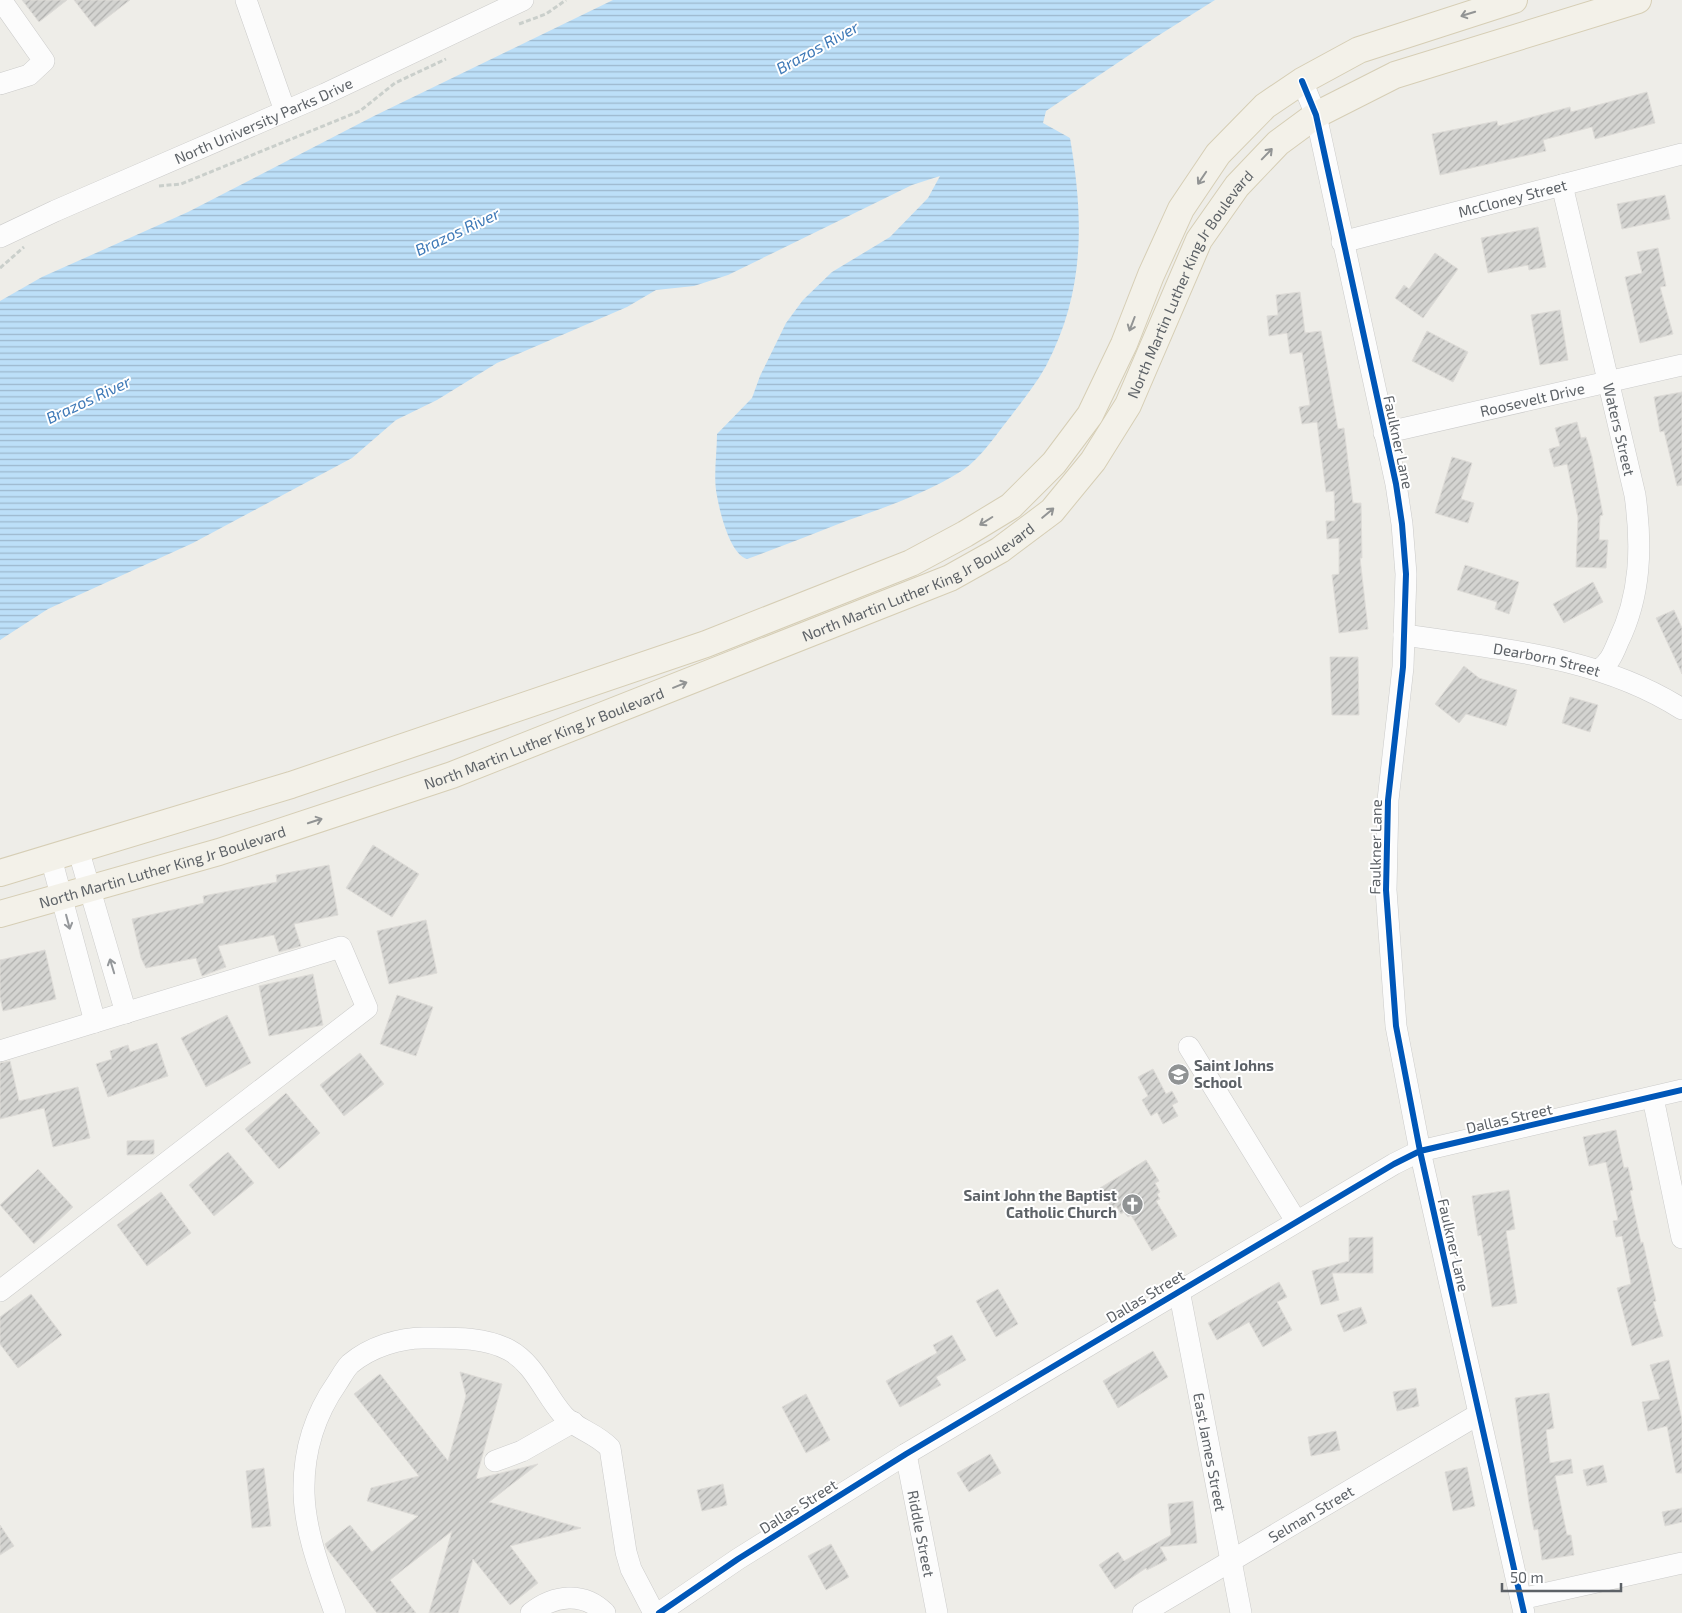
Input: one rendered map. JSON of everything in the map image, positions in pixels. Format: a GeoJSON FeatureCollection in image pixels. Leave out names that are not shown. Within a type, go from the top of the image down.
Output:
{"type":"FeatureCollection","features":[{"type":"Feature","properties":{"kind":"main road","name":"North Martin Luther King Jr Boulevard"},"geometry":{"type":"LineString","coordinates":[[0,873],[291,785],[706,644],[911,563],[965,534],[1011,506],[1054,463],[1090,414],[1124,344],[1151,275],[1181,209],[1218,154],[1265,106],[1302,80],[1359,50],[1514,0]]}},
{"type":"Feature","properties":{"kind":"main road","name":"North Martin Luther King Jr Boulevard"},"geometry":{"type":"LineString","coordinates":[[0,914],[219,852],[452,775],[950,578],[1000,550],[1052,511],[1093,461],[1128,405],[1199,240],[1237,186],[1278,143],[1316,115],[1395,75],[1638,0]]}},
{"type":"Feature","properties":{"kind":"street"},"geometry":{"type":"LineString","coordinates":[[0,84],[29,75],[44,61],[1,0]]}},
{"type":"Feature","properties":{"kind":"street"},"geometry":{"type":"LineString","coordinates":[[246,0],[285,111]]}},
{"type":"Feature","properties":{"kind":"street","name":"North University Parks Drive"},"geometry":{"type":"LineString","coordinates":[[0,237],[55,211],[285,111],[523,0]]}},
{"type":"Feature","properties":{"kind":"street","name":"Faulkner Lane"},"geometry":{"type":"LineString","coordinates":[[1302,80],[1316,115],[1402,524],[1406,574],[1404,635],[1388,800],[1386,890],[1396,1026],[1420,1151],[1522,1606]]}},
{"type":"Feature","properties":{"kind":"street","name":"McCloney Street"},"geometry":{"type":"LineString","coordinates":[[1342,242],[1682,154]]}},
{"type":"Feature","properties":{"kind":"street","name":"Waters Street"},"geometry":{"type":"LineString","coordinates":[[1562,184],[1635,495],[1640,528],[1640,561],[1631,610],[1624,630],[1608,663],[1599,670]]}},
{"type":"Feature","properties":{"kind":"street","name":"Roosevelt Drive"},"geometry":{"type":"LineString","coordinates":[[1384,433],[1682,365]]}},
{"type":"Feature","properties":{"kind":"street","name":"Dearborn Street"},"geometry":{"type":"LineString","coordinates":[[1404,635],[1553,658],[1599,670],[1638,685],[1682,709]]}},
{"type":"Feature","properties":{"kind":"street"},"geometry":{"type":"LineString","coordinates":[[78,850],[126,1012]]}},
{"type":"Feature","properties":{"kind":"street"},"geometry":{"type":"LineString","coordinates":[[51,858],[95,1022]]}},
{"type":"Feature","properties":{"kind":"street"},"geometry":{"type":"LineString","coordinates":[[0,1051],[342,947],[367,1008],[0,1290]]}},
{"type":"Feature","properties":{"kind":"street"},"geometry":{"type":"LineString","coordinates":[[1189,1047],[1296,1221]]}},
{"type":"Feature","properties":{"kind":"street","name":"Dallas Street"},"geometry":{"type":"LineString","coordinates":[[658,1613],[738,1559],[906,1454],[1296,1221],[1420,1151],[1682,1090]]}},
{"type":"Feature","properties":{"kind":"street"},"geometry":{"type":"LineString","coordinates":[[1653,1098],[1682,1238]]}},
{"type":"Feature","properties":{"kind":"street","name":"East James Street"},"geometry":{"type":"LineString","coordinates":[[1179,1290],[1240,1613]]}},
{"type":"Feature","properties":{"kind":"street"},"geometry":{"type":"LineString","coordinates":[[335,1613],[315,1552],[307,1516],[304,1484],[307,1447],[322,1406],[350,1365],[381,1346],[413,1337],[487,1342],[510,1350],[533,1371],[565,1417],[601,1438],[610,1448],[626,1552],[631,1569],[654,1613]]}},
{"type":"Feature","properties":{"kind":"street","name":"Selman Street"},"geometry":{"type":"LineString","coordinates":[[1143,1613],[1479,1414]]}},
{"type":"Feature","properties":{"kind":"street"},"geometry":{"type":"LineString","coordinates":[[495,1461],[522,1451],[573,1422]]}},
{"type":"Feature","properties":{"kind":"street","name":"Riddle Street"},"geometry":{"type":"LineString","coordinates":[[906,1454],[937,1613]]}},
{"type":"Feature","properties":{"kind":"street"},"geometry":{"type":"LineString","coordinates":[[1522,1606],[1682,1563]]}},
{"type":"Feature","properties":{"kind":"street"},"geometry":{"type":"LineString","coordinates":[[531,1613],[559,1598],[577,1597],[590,1601],[604,1613]]}},
{"type":"Feature","properties":{"kind":"water","name":"Brazos River"},"geometry":{"type":"Polygon","coordinates":[[[613,0],[1215,0],[1046,111],[1043,123],[1070,138],[1075,168],[1079,226],[1078,255],[1068,311],[1059,338],[1034,386],[983,452],[963,470],[935,486],[892,505],[747,559],[741,556],[727,532],[717,496],[715,473],[717,434],[752,398],[760,376],[786,323],[803,300],[832,272],[890,237],[928,198],[940,176],[912,185],[728,275],[694,286],[656,290],[627,307],[497,363],[437,400],[396,420],[352,458],[193,543],[48,609],[0,640],[0,301],[42,277],[188,212],[374,116],[613,0]]]}},
{"type":"Feature","properties":{"kind":"building"},"geometry":{"type":"Polygon","coordinates":[[[22,0],[67,0],[39,22],[22,0]]]}},
{"type":"Feature","properties":{"kind":"building"},"geometry":{"type":"Polygon","coordinates":[[[74,0],[130,0],[95,27],[74,0]]]}},
{"type":"Feature","properties":{"kind":"building"},"geometry":{"type":"Polygon","coordinates":[[[1647,92],[1655,123],[1595,139],[1592,127],[1543,140],[1546,151],[1440,175],[1432,134],[1497,121],[1498,126],[1570,107],[1571,112],[1647,92]]]}},
{"type":"Feature","properties":{"kind":"building"},"geometry":{"type":"Polygon","coordinates":[[[1665,195],[1670,219],[1622,229],[1617,204],[1665,195]]]}},
{"type":"Feature","properties":{"kind":"building"},"geometry":{"type":"Polygon","coordinates":[[[1538,227],[1546,267],[1529,270],[1528,265],[1488,273],[1481,238],[1538,227]]]}},
{"type":"Feature","properties":{"kind":"building"},"geometry":{"type":"Polygon","coordinates":[[[1658,248],[1666,286],[1660,287],[1673,334],[1640,343],[1625,277],[1642,273],[1637,252],[1658,248]]]}},
{"type":"Feature","properties":{"kind":"building"},"geometry":{"type":"Polygon","coordinates":[[[1435,253],[1458,269],[1423,318],[1395,298],[1404,285],[1409,289],[1435,253]]]}},
{"type":"Feature","properties":{"kind":"building"},"geometry":{"type":"Polygon","coordinates":[[[1300,292],[1305,333],[1321,331],[1338,429],[1344,428],[1353,503],[1361,503],[1362,558],[1360,558],[1368,629],[1339,633],[1332,575],[1339,574],[1339,538],[1327,539],[1326,521],[1335,521],[1334,491],[1326,492],[1317,422],[1302,424],[1299,407],[1310,405],[1302,352],[1290,354],[1287,333],[1269,336],[1267,316],[1278,315],[1276,295],[1300,292]]]}},
{"type":"Feature","properties":{"kind":"building"},"geometry":{"type":"Polygon","coordinates":[[[1560,310],[1568,360],[1540,365],[1531,315],[1560,310]]]}},
{"type":"Feature","properties":{"kind":"building"},"geometry":{"type":"Polygon","coordinates":[[[1427,331],[1468,352],[1453,382],[1412,361],[1427,331]]]}},
{"type":"Feature","properties":{"kind":"building"},"geometry":{"type":"Polygon","coordinates":[[[1682,392],[1682,485],[1677,486],[1664,431],[1660,432],[1654,397],[1682,392]]]}},
{"type":"Feature","properties":{"kind":"building"},"geometry":{"type":"Polygon","coordinates":[[[1577,422],[1581,438],[1586,437],[1592,457],[1603,515],[1600,516],[1599,540],[1608,540],[1606,568],[1576,567],[1578,518],[1567,464],[1554,467],[1549,449],[1560,446],[1555,428],[1577,422]]]}},
{"type":"Feature","properties":{"kind":"building"},"geometry":{"type":"Polygon","coordinates":[[[1452,457],[1472,463],[1461,499],[1474,503],[1468,523],[1435,513],[1452,457]]]}},
{"type":"Feature","properties":{"kind":"building"},"geometry":{"type":"Polygon","coordinates":[[[1465,565],[1519,582],[1509,614],[1495,609],[1497,602],[1457,590],[1465,565]]]}},
{"type":"Feature","properties":{"kind":"building"},"geometry":{"type":"Polygon","coordinates":[[[1593,582],[1603,602],[1564,623],[1553,604],[1593,582]]]}},
{"type":"Feature","properties":{"kind":"building"},"geometry":{"type":"Polygon","coordinates":[[[1674,610],[1682,628],[1682,674],[1656,618],[1674,610]]]}},
{"type":"Feature","properties":{"kind":"building"},"geometry":{"type":"Polygon","coordinates":[[[1330,657],[1358,657],[1359,715],[1332,715],[1330,657]]]}},
{"type":"Feature","properties":{"kind":"building"},"geometry":{"type":"Polygon","coordinates":[[[1464,666],[1479,678],[1517,690],[1506,726],[1466,714],[1459,723],[1435,704],[1464,666]]]}},
{"type":"Feature","properties":{"kind":"building"},"geometry":{"type":"Polygon","coordinates":[[[1570,697],[1598,705],[1590,732],[1562,723],[1570,697]]]}},
{"type":"Feature","properties":{"kind":"building"},"geometry":{"type":"Polygon","coordinates":[[[373,845],[419,874],[392,917],[346,888],[373,845]]]}},
{"type":"Feature","properties":{"kind":"building"},"geometry":{"type":"Polygon","coordinates":[[[329,865],[338,915],[294,924],[301,946],[279,952],[274,935],[218,946],[226,967],[202,976],[196,958],[146,968],[141,958],[132,919],[204,903],[203,896],[277,882],[276,875],[329,865]]]}},
{"type":"Feature","properties":{"kind":"building"},"geometry":{"type":"Polygon","coordinates":[[[426,920],[437,973],[389,984],[377,931],[426,920]]]}},
{"type":"Feature","properties":{"kind":"building"},"geometry":{"type":"Polygon","coordinates":[[[45,950],[56,999],[3,1011],[0,997],[0,960],[45,950]]]}},
{"type":"Feature","properties":{"kind":"building"},"geometry":{"type":"Polygon","coordinates":[[[313,974],[323,1025],[269,1036],[259,986],[313,974]]]}},
{"type":"Feature","properties":{"kind":"building"},"geometry":{"type":"Polygon","coordinates":[[[397,995],[433,1007],[416,1056],[380,1044],[397,995]]]}},
{"type":"Feature","properties":{"kind":"building"},"geometry":{"type":"Polygon","coordinates":[[[227,1015],[251,1063],[206,1087],[181,1038],[227,1015]]]}},
{"type":"Feature","properties":{"kind":"building"},"geometry":{"type":"Polygon","coordinates":[[[157,1043],[168,1076],[108,1097],[96,1064],[112,1059],[110,1051],[128,1045],[130,1052],[157,1043]]]}},
{"type":"Feature","properties":{"kind":"building"},"geometry":{"type":"Polygon","coordinates":[[[360,1053],[384,1084],[344,1116],[320,1085],[360,1053]]]}},
{"type":"Feature","properties":{"kind":"building"},"geometry":{"type":"Polygon","coordinates":[[[10,1061],[19,1101],[78,1087],[90,1138],[53,1147],[44,1108],[0,1119],[0,1063],[10,1061]]]}},
{"type":"Feature","properties":{"kind":"building"},"geometry":{"type":"Polygon","coordinates":[[[1153,1069],[1166,1094],[1172,1091],[1178,1102],[1172,1105],[1178,1116],[1163,1124],[1157,1112],[1151,1116],[1142,1100],[1148,1096],[1138,1077],[1153,1069]]]}},
{"type":"Feature","properties":{"kind":"building"},"geometry":{"type":"Polygon","coordinates":[[[286,1093],[320,1133],[279,1169],[245,1129],[286,1093]]]}},
{"type":"Feature","properties":{"kind":"building"},"geometry":{"type":"Polygon","coordinates":[[[1616,1130],[1624,1168],[1628,1167],[1633,1190],[1630,1191],[1656,1301],[1653,1302],[1663,1336],[1632,1346],[1617,1288],[1631,1284],[1622,1236],[1616,1237],[1613,1221],[1618,1220],[1606,1162],[1589,1166],[1583,1137],[1616,1130]]]}},
{"type":"Feature","properties":{"kind":"building"},"geometry":{"type":"Polygon","coordinates":[[[154,1140],[154,1154],[127,1155],[127,1141],[154,1140]]]}},
{"type":"Feature","properties":{"kind":"building"},"geometry":{"type":"Polygon","coordinates":[[[228,1152],[254,1183],[214,1216],[189,1185],[228,1152]]]}},
{"type":"Feature","properties":{"kind":"building","name":"Saint John the Baptist Catholic Church"},"geometry":{"type":"Polygon","coordinates":[[[1146,1160],[1159,1181],[1155,1183],[1160,1192],[1157,1194],[1160,1199],[1156,1201],[1177,1236],[1152,1251],[1131,1215],[1128,1217],[1124,1212],[1121,1214],[1116,1206],[1112,1209],[1100,1188],[1146,1160]]]}},
{"type":"Feature","properties":{"kind":"building"},"geometry":{"type":"Polygon","coordinates":[[[38,1169],[73,1207],[34,1244],[0,1205],[38,1169]]]}},
{"type":"Feature","properties":{"kind":"building"},"geometry":{"type":"Polygon","coordinates":[[[1509,1190],[1515,1229],[1506,1231],[1517,1303],[1492,1307],[1481,1235],[1478,1236],[1472,1196],[1509,1190]]]}},
{"type":"Feature","properties":{"kind":"building"},"geometry":{"type":"Polygon","coordinates":[[[161,1192],[191,1233],[147,1266],[117,1225],[161,1192]]]}},
{"type":"Feature","properties":{"kind":"building"},"geometry":{"type":"Polygon","coordinates":[[[1373,1237],[1373,1273],[1332,1273],[1339,1300],[1321,1305],[1312,1271],[1349,1261],[1349,1238],[1373,1237]]]}},
{"type":"Feature","properties":{"kind":"building"},"geometry":{"type":"Polygon","coordinates":[[[1279,1282],[1287,1297],[1277,1302],[1292,1330],[1263,1347],[1249,1322],[1217,1340],[1208,1323],[1279,1282]]]}},
{"type":"Feature","properties":{"kind":"building"},"geometry":{"type":"Polygon","coordinates":[[[998,1289],[1018,1324],[996,1337],[976,1301],[998,1289]]]}},
{"type":"Feature","properties":{"kind":"building"},"geometry":{"type":"Polygon","coordinates":[[[31,1294],[62,1335],[18,1368],[0,1344],[0,1317],[31,1294]]]}},
{"type":"Feature","properties":{"kind":"building"},"geometry":{"type":"Polygon","coordinates":[[[1361,1307],[1367,1323],[1344,1332],[1337,1315],[1361,1307]]]}},
{"type":"Feature","properties":{"kind":"building"},"geometry":{"type":"Polygon","coordinates":[[[952,1335],[966,1360],[936,1377],[941,1385],[900,1407],[886,1381],[937,1353],[933,1345],[952,1335]]]}},
{"type":"Feature","properties":{"kind":"building"},"geometry":{"type":"Polygon","coordinates":[[[1153,1351],[1168,1377],[1118,1408],[1103,1381],[1153,1351]]]}},
{"type":"Feature","properties":{"kind":"building"},"geometry":{"type":"Polygon","coordinates":[[[1669,1360],[1682,1420],[1682,1473],[1676,1473],[1667,1426],[1648,1431],[1642,1402],[1660,1399],[1650,1365],[1669,1360]]]}},
{"type":"Feature","properties":{"kind":"building"},"geometry":{"type":"Polygon","coordinates":[[[460,1372],[502,1384],[476,1479],[538,1464],[489,1502],[581,1528],[510,1546],[538,1583],[510,1605],[473,1559],[458,1613],[429,1613],[452,1531],[390,1580],[416,1613],[377,1613],[325,1544],[350,1525],[372,1552],[418,1516],[367,1501],[371,1488],[419,1476],[354,1394],[380,1374],[448,1461],[466,1396],[460,1372]]]}},
{"type":"Feature","properties":{"kind":"building"},"geometry":{"type":"Polygon","coordinates":[[[1416,1388],[1419,1406],[1397,1411],[1393,1392],[1416,1388]]]}},
{"type":"Feature","properties":{"kind":"building"},"geometry":{"type":"Polygon","coordinates":[[[1549,1393],[1554,1428],[1546,1430],[1550,1463],[1571,1459],[1573,1473],[1555,1476],[1567,1535],[1571,1535],[1574,1555],[1542,1560],[1538,1529],[1534,1530],[1529,1503],[1515,1398],[1549,1393]]]}},
{"type":"Feature","properties":{"kind":"building"},"geometry":{"type":"Polygon","coordinates":[[[806,1394],[830,1440],[806,1453],[782,1407],[806,1394]]]}},
{"type":"Feature","properties":{"kind":"building"},"geometry":{"type":"Polygon","coordinates":[[[1336,1431],[1340,1450],[1311,1456],[1308,1437],[1336,1431]]]}},
{"type":"Feature","properties":{"kind":"building"},"geometry":{"type":"Polygon","coordinates":[[[990,1454],[1001,1473],[969,1492],[957,1473],[990,1454]]]}},
{"type":"Feature","properties":{"kind":"building"},"geometry":{"type":"Polygon","coordinates":[[[1603,1465],[1607,1482],[1587,1486],[1583,1470],[1603,1465]]]}},
{"type":"Feature","properties":{"kind":"building"},"geometry":{"type":"Polygon","coordinates":[[[1467,1467],[1475,1506],[1453,1511],[1445,1472],[1467,1467]]]}},
{"type":"Feature","properties":{"kind":"building"},"geometry":{"type":"Polygon","coordinates":[[[264,1468],[271,1526],[252,1528],[246,1471],[264,1468]]]}},
{"type":"Feature","properties":{"kind":"building"},"geometry":{"type":"Polygon","coordinates":[[[723,1484],[727,1505],[702,1511],[697,1490],[723,1484]]]}},
{"type":"Feature","properties":{"kind":"building"},"geometry":{"type":"Polygon","coordinates":[[[1193,1501],[1197,1543],[1160,1547],[1167,1560],[1147,1570],[1146,1568],[1115,1589],[1099,1565],[1118,1552],[1124,1561],[1171,1535],[1168,1504],[1193,1501]]]}},
{"type":"Feature","properties":{"kind":"building"},"geometry":{"type":"Polygon","coordinates":[[[1682,1508],[1682,1522],[1665,1526],[1662,1512],[1682,1508]]]}},
{"type":"Feature","properties":{"kind":"building"},"geometry":{"type":"Polygon","coordinates":[[[0,1525],[14,1546],[0,1555],[0,1525]]]}},
{"type":"Feature","properties":{"kind":"building"},"geometry":{"type":"Polygon","coordinates":[[[831,1544],[849,1577],[826,1590],[808,1556],[831,1544]]]}},
{"type":"Feature","properties":{"kind":"cycle path"},"geometry":{"type":"LineString","coordinates":[[1302,81],[1316,115],[1396,484],[1402,524],[1406,574],[1403,667],[1388,800],[1386,890],[1396,1026],[1420,1151],[1524,1613]]}},
{"type":"Feature","properties":{"kind":"cycle path"},"geometry":{"type":"LineString","coordinates":[[659,1613],[738,1559],[906,1454],[1394,1164],[1420,1151],[1682,1090]]}},
{"type":"Feature","properties":{"kind":"place","name":"Saint Johns School"},"geometry":{"type":"Point","coordinates":[1178,1074]}},
{"type":"Feature","properties":{"kind":"place","name":"Saint John the Baptist Catholic Church"},"geometry":{"type":"Point","coordinates":[1133,1204]}}]}
